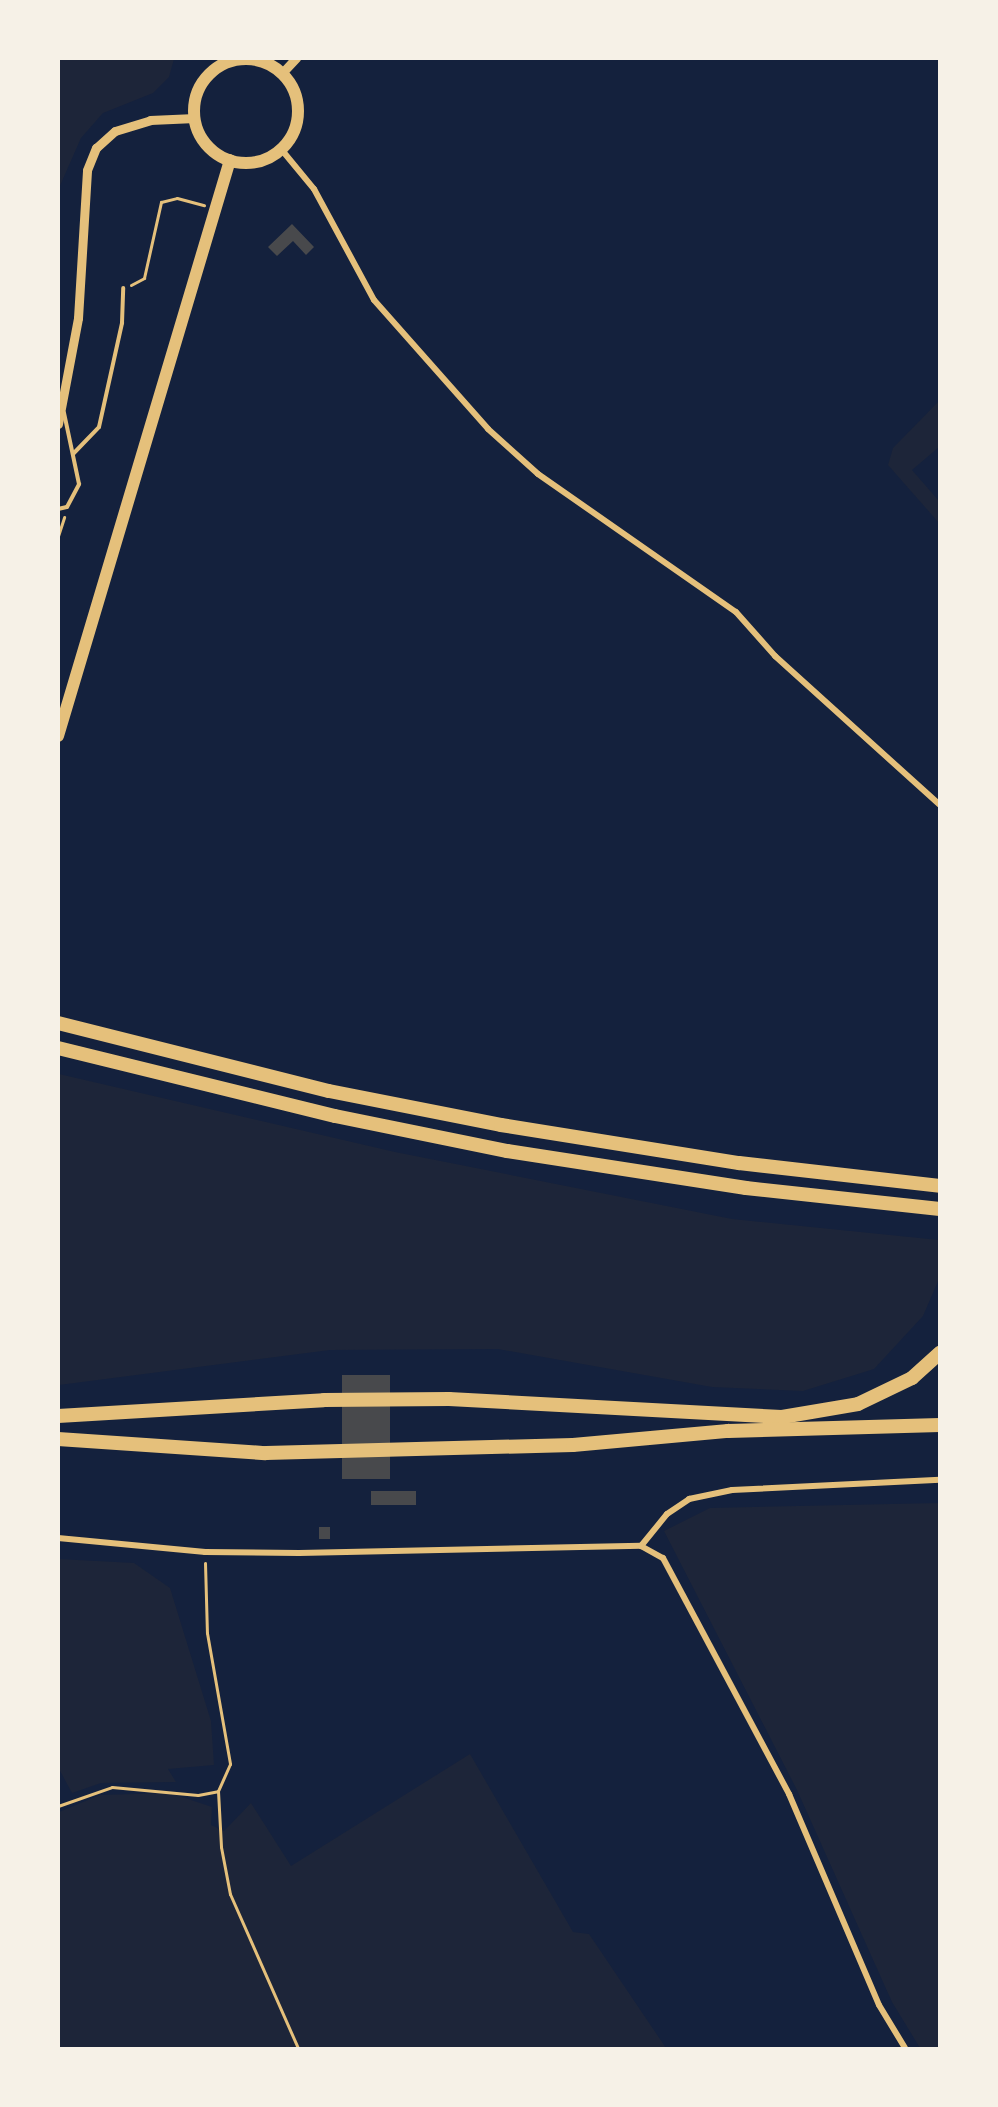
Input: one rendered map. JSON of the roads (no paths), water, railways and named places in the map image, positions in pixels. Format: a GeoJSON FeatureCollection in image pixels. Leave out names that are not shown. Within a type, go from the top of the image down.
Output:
{"type":"FeatureCollection","features":[{"type":"Feature","properties":{"kind":"highway"},"geometry":{"type":"LineString","coordinates":[[58,1023],[317,1088],[501,1125],[739,1163],[939,1185]]}},
{"type":"Feature","properties":{"kind":"highway"},"geometry":{"type":"LineString","coordinates":[[58,1047],[312,1111],[496,1149],[746,1188],[939,1209]]}},
{"type":"Feature","properties":{"kind":"highway"},"geometry":{"type":"LineString","coordinates":[[58,1416],[438,1398],[790,1416],[834,1410],[886,1392],[939,1353]]}},
{"type":"Feature","properties":{"kind":"highway"},"geometry":{"type":"LineString","coordinates":[[58,1439],[287,1453],[939,1425]]}},
{"type":"Feature","properties":{"kind":"main road"},"geometry":{"type":"LineString","coordinates":[[254,59],[282,73],[292,87],[298,111],[292,136],[281,149],[257,162],[230,160],[206,144],[195,118],[200,87],[221,62],[254,59]]}},
{"type":"Feature","properties":{"kind":"main road"},"geometry":{"type":"LineString","coordinates":[[58,736],[230,160]]}},
{"type":"Feature","properties":{"kind":"street"},"geometry":{"type":"LineString","coordinates":[[282,73],[296,58]]}},
{"type":"Feature","properties":{"kind":"street"},"geometry":{"type":"LineString","coordinates":[[58,424],[64,413],[87,170],[96,148],[115,131],[150,120],[195,118]]}},
{"type":"Feature","properties":{"kind":"street"},"geometry":{"type":"LineString","coordinates":[[281,149],[314,189],[374,300],[488,429],[538,474],[736,612],[775,656],[939,805]]}},
{"type":"Feature","properties":{"kind":"street"},"geometry":{"type":"LineString","coordinates":[[641,1546],[667,1514],[690,1499],[732,1490],[939,1480]]}},
{"type":"Feature","properties":{"kind":"street"},"geometry":{"type":"LineString","coordinates":[[58,1538],[205,1552],[641,1546],[676,1575],[748,1712],[789,1794],[879,2005],[905,2049]]}},
{"type":"Feature","properties":{"kind":"lane"},"geometry":{"type":"LineString","coordinates":[[74,454],[99,427],[122,323],[123,288]]}},
{"type":"Feature","properties":{"kind":"lane"},"geometry":{"type":"LineString","coordinates":[[58,509],[67,507],[79,484],[64,413]]}}]}
